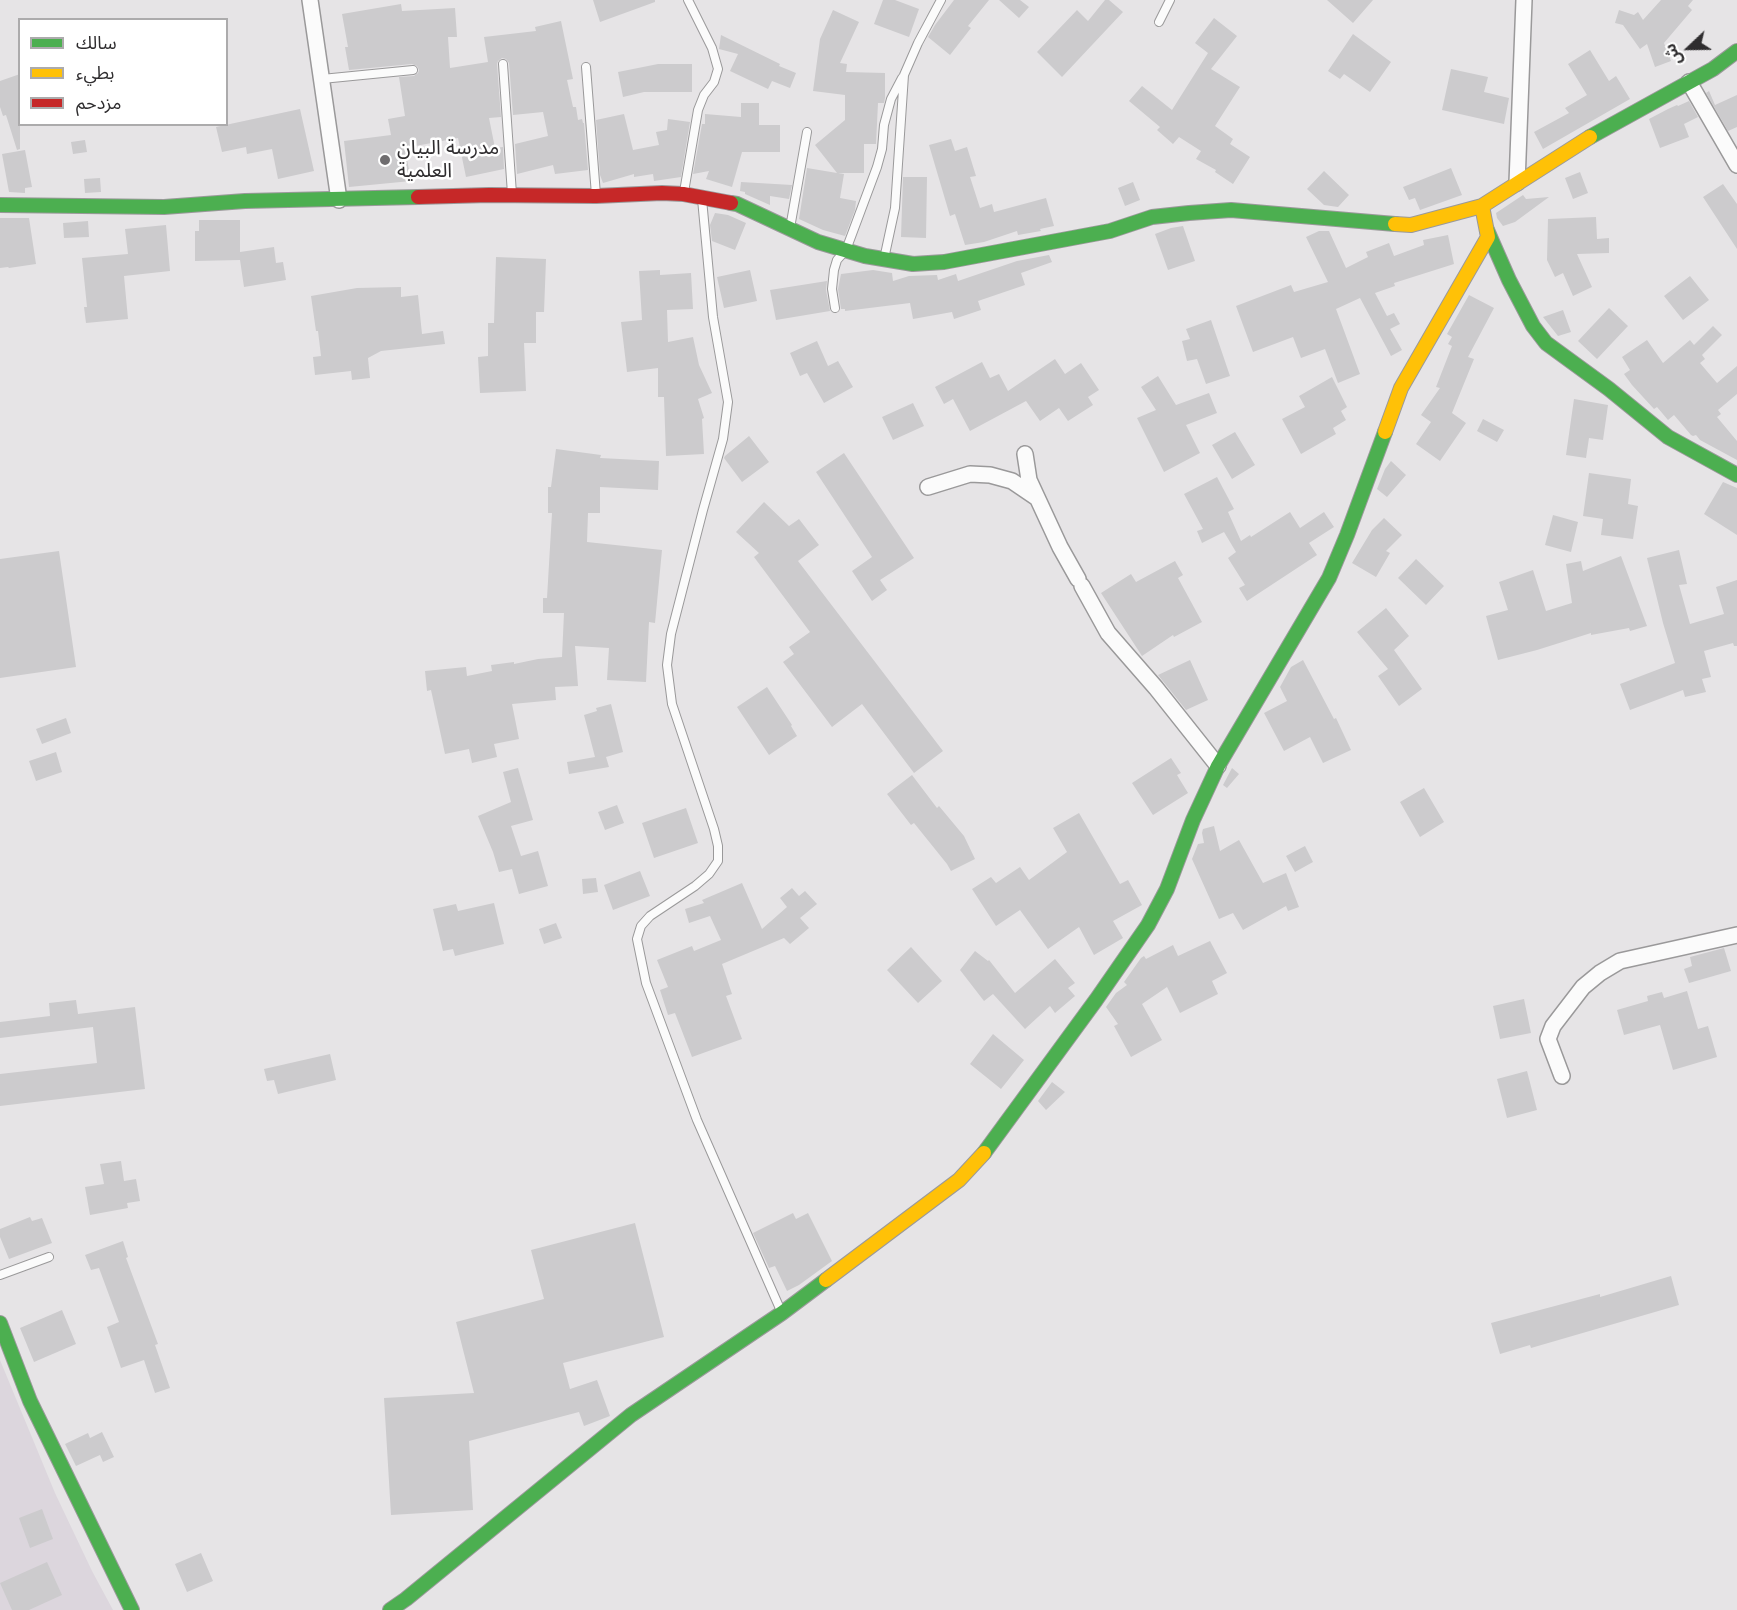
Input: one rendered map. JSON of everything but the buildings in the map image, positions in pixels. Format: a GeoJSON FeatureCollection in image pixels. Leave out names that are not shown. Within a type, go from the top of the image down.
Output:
{"type":"FeatureCollection","features":[{"type":"Feature","properties":{"kind":"street"},"geometry":{"type":"LineString","coordinates":[[310,0],[339,200]]}},
{"type":"Feature","properties":{"kind":"street"},"geometry":{"type":"LineString","coordinates":[[1517,183],[1524,0]]}},
{"type":"Feature","properties":{"kind":"street"},"geometry":{"type":"LineString","coordinates":[[0,205],[164,207],[245,201],[683,194],[737,204],[818,242],[884,260],[913,264],[945,262],[1110,231],[1152,217],[1189,213],[1231,210],[1411,225],[1482,206],[1590,137],[1713,69],[1737,51]]}},
{"type":"Feature","properties":{"kind":"street"},"geometry":{"type":"LineString","coordinates":[[1689,82],[1737,165]]}},
{"type":"Feature","properties":{"kind":"street"},"geometry":{"type":"LineString","coordinates":[[390,1610],[631,1415],[782,1313],[916,1214],[959,1180],[982,1156],[1096,1000],[1148,925],[1167,890],[1192,820],[1218,766],[1329,578],[1401,388],[1488,237],[1482,206]]}},
{"type":"Feature","properties":{"kind":"street"},"geometry":{"type":"LineString","coordinates":[[1487,230],[1533,326],[1546,343],[1609,389],[1668,437],[1737,475]]}},
{"type":"Feature","properties":{"kind":"street"},"geometry":{"type":"LineString","coordinates":[[1025,454],[1029,480],[1037,498],[1060,547],[1108,633],[1156,688],[1218,766]]}},
{"type":"Feature","properties":{"kind":"street"},"geometry":{"type":"LineString","coordinates":[[928,487],[970,474],[990,475],[1012,481],[1037,498]]}},
{"type":"Feature","properties":{"kind":"street"},"geometry":{"type":"LineString","coordinates":[[1562,1076],[1548,1039],[1553,1026],[1583,987],[1600,973],[1620,961],[1737,935]]}},
{"type":"Feature","properties":{"kind":"street"},"geometry":{"type":"LineString","coordinates":[[0,1323],[30,1401],[132,1610]]}},
{"type":"Feature","properties":{"kind":"lane"},"geometry":{"type":"LineString","coordinates":[[683,194],[698,110],[704,95],[714,82],[718,69],[712,48],[688,0]]}},
{"type":"Feature","properties":{"kind":"lane"},"geometry":{"type":"LineString","coordinates":[[835,308],[832,289],[834,270],[837,260],[846,250],[877,167],[891,99],[941,0]]}},
{"type":"Feature","properties":{"kind":"lane"},"geometry":{"type":"LineString","coordinates":[[1159,22],[1170,0]]}},
{"type":"Feature","properties":{"kind":"lane"},"geometry":{"type":"LineString","coordinates":[[503,64],[512,195]]}},
{"type":"Feature","properties":{"kind":"lane"},"geometry":{"type":"LineString","coordinates":[[586,67],[596,196]]}},
{"type":"Feature","properties":{"kind":"lane"},"geometry":{"type":"LineString","coordinates":[[322,79],[413,70]]}},
{"type":"Feature","properties":{"kind":"lane"},"geometry":{"type":"LineString","coordinates":[[884,260],[895,208],[904,75]]}},
{"type":"Feature","properties":{"kind":"lane"},"geometry":{"type":"LineString","coordinates":[[790,230],[807,132]]}},
{"type":"Feature","properties":{"kind":"lane"},"geometry":{"type":"LineString","coordinates":[[701,196],[713,317],[728,402],[723,439],[670,634],[667,665],[672,704],[714,829],[718,846],[718,861],[709,874],[695,886],[650,916],[641,926],[637,939],[646,983],[697,1120],[782,1313]]}},
{"type":"Feature","properties":{"kind":"lane"},"geometry":{"type":"LineString","coordinates":[[0,1275],[50,1257]]}},
{"type":"Feature","properties":{"kind":"shaded area"},"geometry":{"type":"Polygon","coordinates":[[[0,1360],[55,1493],[113,1610],[0,1610],[0,1360]]]}},
{"type":"Feature","properties":{"kind":"traffic: fast"},"geometry":{"type":"LineString","coordinates":[[1590,137],[1713,69],[1737,51]]}},
{"type":"Feature","properties":{"kind":"traffic: fast"},"geometry":{"type":"LineString","coordinates":[[0,205],[164,207],[245,201],[418,197]]}},
{"type":"Feature","properties":{"kind":"traffic: fast"},"geometry":{"type":"LineString","coordinates":[[731,203],[818,242],[865,256],[913,264],[944,262],[1110,231],[1152,217],[1189,213],[1231,210],[1395,224]]}},
{"type":"Feature","properties":{"kind":"traffic: fast"},"geometry":{"type":"LineString","coordinates":[[1487,230],[1533,326],[1546,343],[1609,389],[1668,437],[1737,475]]}},
{"type":"Feature","properties":{"kind":"traffic: fast"},"geometry":{"type":"LineString","coordinates":[[984,1153],[1148,925],[1167,889],[1193,820],[1218,766],[1329,578],[1385,432]]}},
{"type":"Feature","properties":{"kind":"traffic: fast"},"geometry":{"type":"LineString","coordinates":[[390,1610],[631,1415],[782,1313],[826,1280]]}},
{"type":"Feature","properties":{"kind":"traffic: fast"},"geometry":{"type":"LineString","coordinates":[[0,1323],[30,1401],[132,1610]]}},
{"type":"Feature","properties":{"kind":"traffic: slow"},"geometry":{"type":"LineString","coordinates":[[1395,224],[1411,225],[1482,206],[1590,137]]}},
{"type":"Feature","properties":{"kind":"traffic: slow"},"geometry":{"type":"LineString","coordinates":[[1385,432],[1401,388],[1488,237],[1482,206]]}},
{"type":"Feature","properties":{"kind":"traffic: slow"},"geometry":{"type":"LineString","coordinates":[[826,1280],[959,1180],[984,1153]]}},
{"type":"Feature","properties":{"kind":"traffic: jam"},"geometry":{"type":"LineString","coordinates":[[418,197],[596,196],[662,193],[683,194],[731,203]]}},
{"type":"Feature","properties":{"kind":"place","name":"مدرسة البيان العلمية"},"geometry":{"type":"Point","coordinates":[385,160]}}]}
